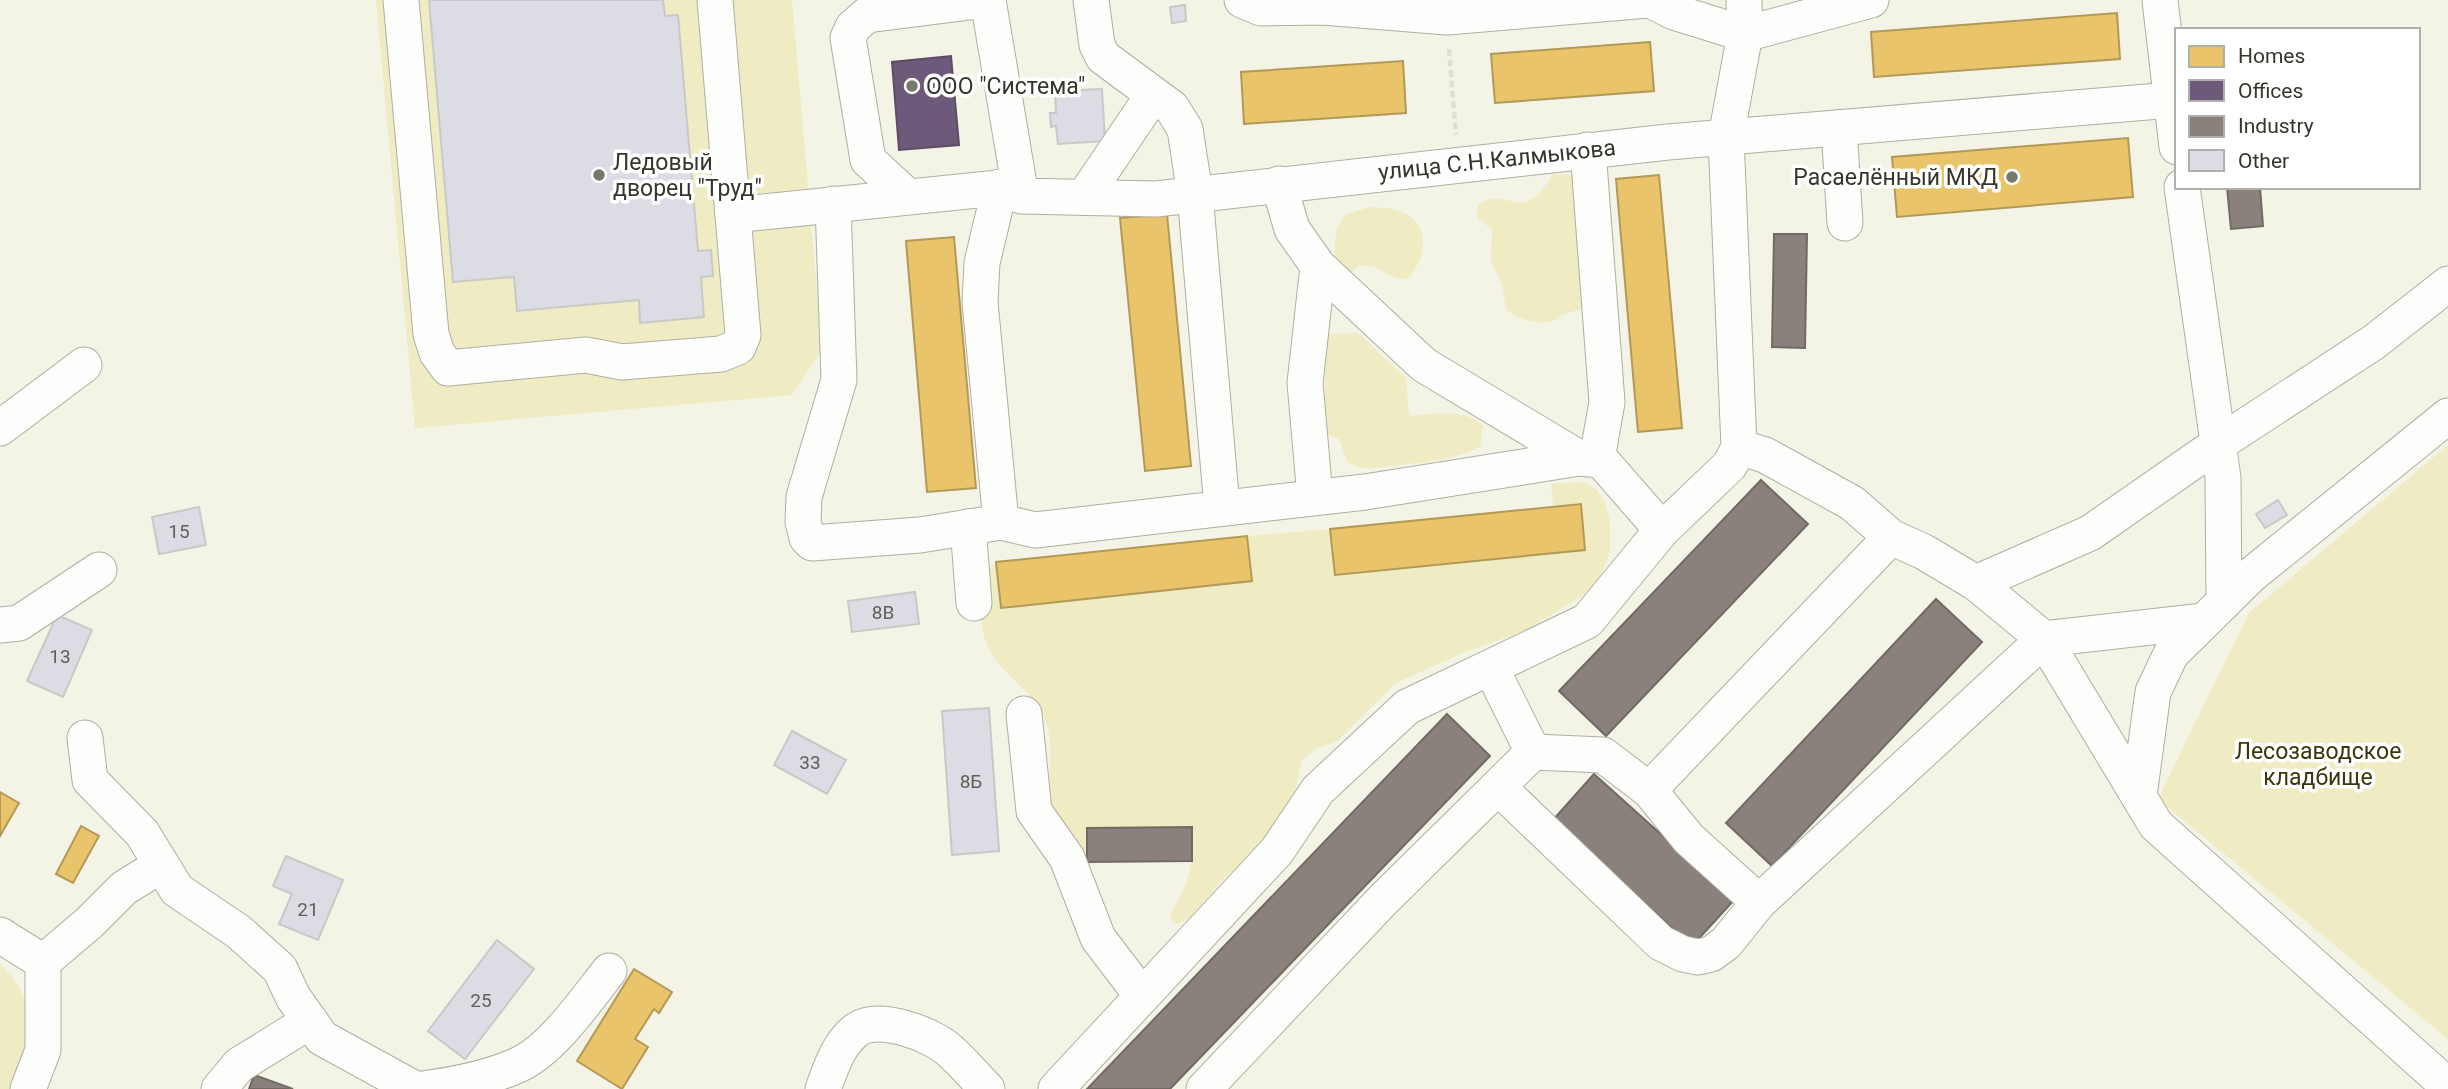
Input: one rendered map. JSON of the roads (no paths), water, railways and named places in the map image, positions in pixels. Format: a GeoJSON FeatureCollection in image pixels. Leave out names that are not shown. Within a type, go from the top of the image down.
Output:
{"type":"FeatureCollection","features":[{"type":"Feature","properties":{"kind":"street"},"geometry":{"type":"LineString","coordinates":[[401,0],[431,334],[437,353],[448,368],[586,355],[622,362],[720,354],[738,347],[743,335],[715,0]]}},
{"type":"Feature","properties":{"kind":"street"},"geometry":{"type":"LineString","coordinates":[[907,197],[868,160],[848,38],[853,27],[867,15],[987,0],[1009,187],[982,262],[980,302],[984,525],[974,603]]}},
{"type":"Feature","properties":{"kind":"street"},"geometry":{"type":"LineString","coordinates":[[1091,0],[1097,45],[1103,57],[1171,108],[1185,129],[1195,194],[1222,508]]}},
{"type":"Feature","properties":{"kind":"street"},"geometry":{"type":"LineString","coordinates":[[1242,0],[1261,8],[1323,7],[1447,17],[1495,7],[1635,1],[1674,12],[1744,17],[1871,0]]}},
{"type":"Feature","properties":{"kind":"street"},"geometry":{"type":"LineString","coordinates":[[2160,0],[2175,131]]}},
{"type":"Feature","properties":{"kind":"street"},"geometry":{"type":"LineString","coordinates":[[1056,1089],[1277,851],[1318,790],[1397,716],[1407,707],[1587,621],[1662,530],[1730,465],[1739,447],[1726,137],[1744,17]]}},
{"type":"Feature","properties":{"kind":"street"},"geometry":{"type":"LineString","coordinates":[[1084,197],[1153,95]]}},
{"type":"Feature","properties":{"kind":"street","name":"улица С.Н.Калмыкова"},"geometry":{"type":"LineString","coordinates":[[1009,187],[1021,196],[1156,199],[1588,150],[2171,100]]}},
{"type":"Feature","properties":{"kind":"street"},"geometry":{"type":"LineString","coordinates":[[1839,128],[1845,223]]}},
{"type":"Feature","properties":{"kind":"street"},"geometry":{"type":"LineString","coordinates":[[1588,150],[1607,402],[1588,458]]}},
{"type":"Feature","properties":{"kind":"street"},"geometry":{"type":"LineString","coordinates":[[1279,184],[1292,229],[1318,265],[1424,365],[1588,458]]}},
{"type":"Feature","properties":{"kind":"street"},"geometry":{"type":"LineString","coordinates":[[733,215],[1009,187]]}},
{"type":"Feature","properties":{"kind":"street"},"geometry":{"type":"LineString","coordinates":[[2182,189],[2223,478],[2214,612]]}},
{"type":"Feature","properties":{"kind":"street"},"geometry":{"type":"LineString","coordinates":[[833,204],[839,380],[804,497],[807,538],[812,543],[920,535],[984,525],[1035,530],[1315,497],[1588,458],[1601,460],[1662,530]]}},
{"type":"Feature","properties":{"kind":"street"},"geometry":{"type":"LineString","coordinates":[[1315,497],[1305,383],[1318,265]]}},
{"type":"Feature","properties":{"kind":"street"},"geometry":{"type":"LineString","coordinates":[[1976,583],[2090,533],[2218,444],[2374,342],[2448,284]]}},
{"type":"Feature","properties":{"kind":"street"},"geometry":{"type":"LineString","coordinates":[[0,428],[84,365]]}},
{"type":"Feature","properties":{"kind":"street"},"geometry":{"type":"LineString","coordinates":[[2139,796],[2152,692],[2171,654],[2250,576],[2448,416]]}},
{"type":"Feature","properties":{"kind":"street"},"geometry":{"type":"LineString","coordinates":[[1739,447],[1766,455],[1852,503],[1891,537],[1924,552],[1976,583],[2044,639],[2156,825],[2448,1086]]}},
{"type":"Feature","properties":{"kind":"street"},"geometry":{"type":"LineString","coordinates":[[1649,790],[1891,537]]}},
{"type":"Feature","properties":{"kind":"street"},"geometry":{"type":"LineString","coordinates":[[0,625],[19,623],[99,570]]}},
{"type":"Feature","properties":{"kind":"street"},"geometry":{"type":"LineString","coordinates":[[1498,787],[1661,943],[1683,954],[1698,957],[1711,954],[1726,943],[1759,902],[2044,639],[2214,612]]}},
{"type":"Feature","properties":{"kind":"street"},"geometry":{"type":"LineString","coordinates":[[1491,668],[1533,752]]}},
{"type":"Feature","properties":{"kind":"street"},"geometry":{"type":"LineString","coordinates":[[1024,714],[1034,811],[1067,858],[1098,938],[1142,996]]}},
{"type":"Feature","properties":{"kind":"street"},"geometry":{"type":"LineString","coordinates":[[85,738],[90,780],[142,833],[177,890],[239,932],[280,969],[293,997],[322,1038],[415,1089]]}},
{"type":"Feature","properties":{"kind":"street"},"geometry":{"type":"LineString","coordinates":[[1204,1089],[1382,901],[1533,752],[1603,755],[1649,790],[1689,839],[1759,902]]}},
{"type":"Feature","properties":{"kind":"street"},"geometry":{"type":"LineString","coordinates":[[28,1089],[43,1050],[43,962],[89,923],[124,888],[161,864]]}},
{"type":"Feature","properties":{"kind":"street"},"geometry":{"type":"LineString","coordinates":[[0,935],[43,962]]}},
{"type":"Feature","properties":{"kind":"street"},"geometry":{"type":"LineString","coordinates":[[422,1089],[446,1086],[520,1065],[561,1032],[609,971]]}},
{"type":"Feature","properties":{"kind":"street"},"geometry":{"type":"LineString","coordinates":[[219,1089],[239,1065],[310,1021]]}},
{"type":"Feature","properties":{"kind":"street"},"geometry":{"type":"LineString","coordinates":[[823,1089],[839,1050],[859,1029],[878,1023],[905,1028],[947,1048],[987,1089]]}},
{"type":"Feature","properties":{"kind":"place","name":"ООО \"Система\""},"geometry":{"type":"Point","coordinates":[912,86]}},
{"type":"Feature","properties":{"kind":"place","name":"Ледовый дворец \"Труд\""},"geometry":{"type":"Point","coordinates":[599,175]}},
{"type":"Feature","properties":{"kind":"place","name":"Расаелённый МКД"},"geometry":{"type":"Point","coordinates":[2012,177]}},
{"type":"Feature","properties":{"kind":"park label","name":"Лесозаводское кладбище"},"geometry":{"type":"Point","coordinates":[2318,764]}}]}
